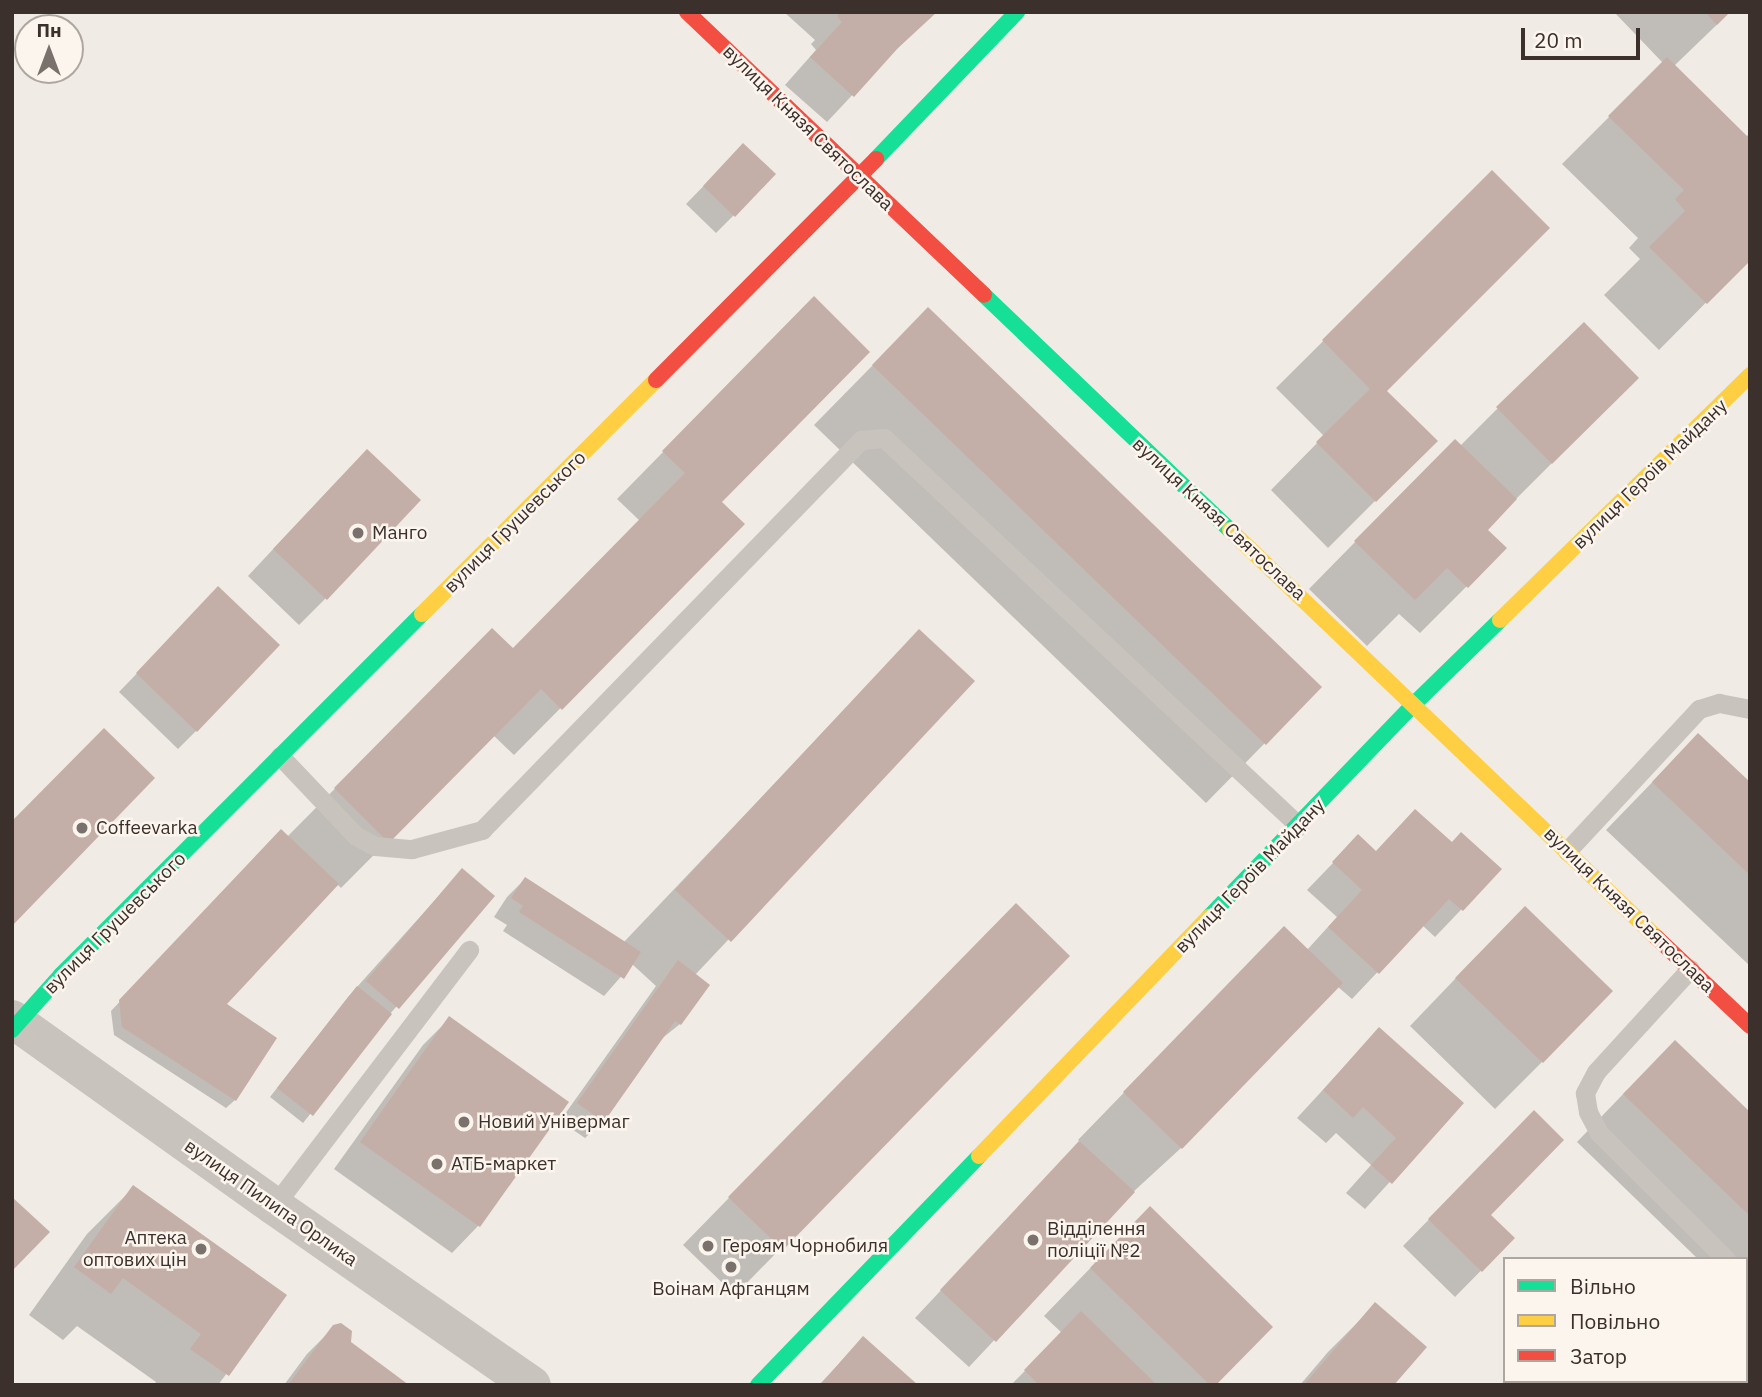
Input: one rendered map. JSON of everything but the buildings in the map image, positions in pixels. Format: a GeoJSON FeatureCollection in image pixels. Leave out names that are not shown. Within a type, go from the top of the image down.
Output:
{"type":"FeatureCollection","features":[{"type":"Feature","properties":{"kind":"street","name":"вулиця Князя Святослава"},"geometry":{"type":"LineString","coordinates":[[687,12],[1750,1026]]}},
{"type":"Feature","properties":{"kind":"street","name":"вулиця Грушевського"},"geometry":{"type":"LineString","coordinates":[[14,1024],[858,178],[1017,12]]}},
{"type":"Feature","properties":{"kind":"street","name":"вулиця Героїв Майдану"},"geometry":{"type":"LineString","coordinates":[[758,1385],[1414,704],[1750,375]]}},
{"type":"Feature","properties":{"kind":"street","name":"вулиця Пилипа Орлика"},"geometry":{"type":"LineString","coordinates":[[14,1024],[532,1385]]}},
{"type":"Feature","properties":{"kind":"lane"},"geometry":{"type":"LineString","coordinates":[[281,757],[356,836],[375,846],[412,849],[482,830],[861,440],[884,438],[1299,826]]}},
{"type":"Feature","properties":{"kind":"lane"},"geometry":{"type":"LineString","coordinates":[[1567,851],[1699,709],[1719,703],[1750,709]]}},
{"type":"Feature","properties":{"kind":"lane"},"geometry":{"type":"LineString","coordinates":[[274,1206],[469,950]]}},
{"type":"Feature","properties":{"kind":"lane"},"geometry":{"type":"LineString","coordinates":[[1690,969],[1596,1072],[1585,1093],[1588,1112],[1599,1133],[1724,1257]]}},
{"type":"Feature","properties":{"kind":"traffic: fast"},"geometry":{"type":"LineString","coordinates":[[876,159],[1017,12]]}},
{"type":"Feature","properties":{"kind":"traffic: fast"},"geometry":{"type":"LineString","coordinates":[[984,295],[1230,530]]}},
{"type":"Feature","properties":{"kind":"traffic: fast"},"geometry":{"type":"LineString","coordinates":[[12,1030],[61,975],[422,614]]}},
{"type":"Feature","properties":{"kind":"traffic: fast"},"geometry":{"type":"LineString","coordinates":[[1209,917],[1414,704],[1500,620]]}},
{"type":"Feature","properties":{"kind":"traffic: fast"},"geometry":{"type":"LineString","coordinates":[[758,1385],[979,1156]]}},
{"type":"Feature","properties":{"kind":"traffic: slow"},"geometry":{"type":"LineString","coordinates":[[1500,620],[1750,375]]}},
{"type":"Feature","properties":{"kind":"traffic: slow"},"geometry":{"type":"LineString","coordinates":[[422,614],[656,380]]}},
{"type":"Feature","properties":{"kind":"traffic: slow"},"geometry":{"type":"LineString","coordinates":[[1230,530],[1656,937]]}},
{"type":"Feature","properties":{"kind":"traffic: slow"},"geometry":{"type":"LineString","coordinates":[[979,1156],[1209,917]]}},
{"type":"Feature","properties":{"kind":"traffic: jam"},"geometry":{"type":"LineString","coordinates":[[687,12],[984,295]]}},
{"type":"Feature","properties":{"kind":"traffic: jam"},"geometry":{"type":"LineString","coordinates":[[656,380],[876,159]]}},
{"type":"Feature","properties":{"kind":"traffic: jam"},"geometry":{"type":"LineString","coordinates":[[1656,937],[1750,1026]]}},
{"type":"Feature","properties":{"kind":"place","name":"Манго"},"geometry":{"type":"Point","coordinates":[358,533]}},
{"type":"Feature","properties":{"kind":"place","name":"Coffeevarka"},"geometry":{"type":"Point","coordinates":[82,828]}},
{"type":"Feature","properties":{"kind":"place","name":"Новий Універмаг"},"geometry":{"type":"Point","coordinates":[464,1122]}},
{"type":"Feature","properties":{"kind":"place","name":"АТБ-маркет"},"geometry":{"type":"Point","coordinates":[437,1164]}},
{"type":"Feature","properties":{"kind":"place","name":"Відділення поліції №2"},"geometry":{"type":"Point","coordinates":[1033,1240]}},
{"type":"Feature","properties":{"kind":"place","name":"Героям Чорнобиля"},"geometry":{"type":"Point","coordinates":[708,1246]}},
{"type":"Feature","properties":{"kind":"place","name":"Аптека оптових цін"},"geometry":{"type":"Point","coordinates":[201,1249]}},
{"type":"Feature","properties":{"kind":"place","name":"Воінам Афганцям"},"geometry":{"type":"Point","coordinates":[731,1267]}}]}
